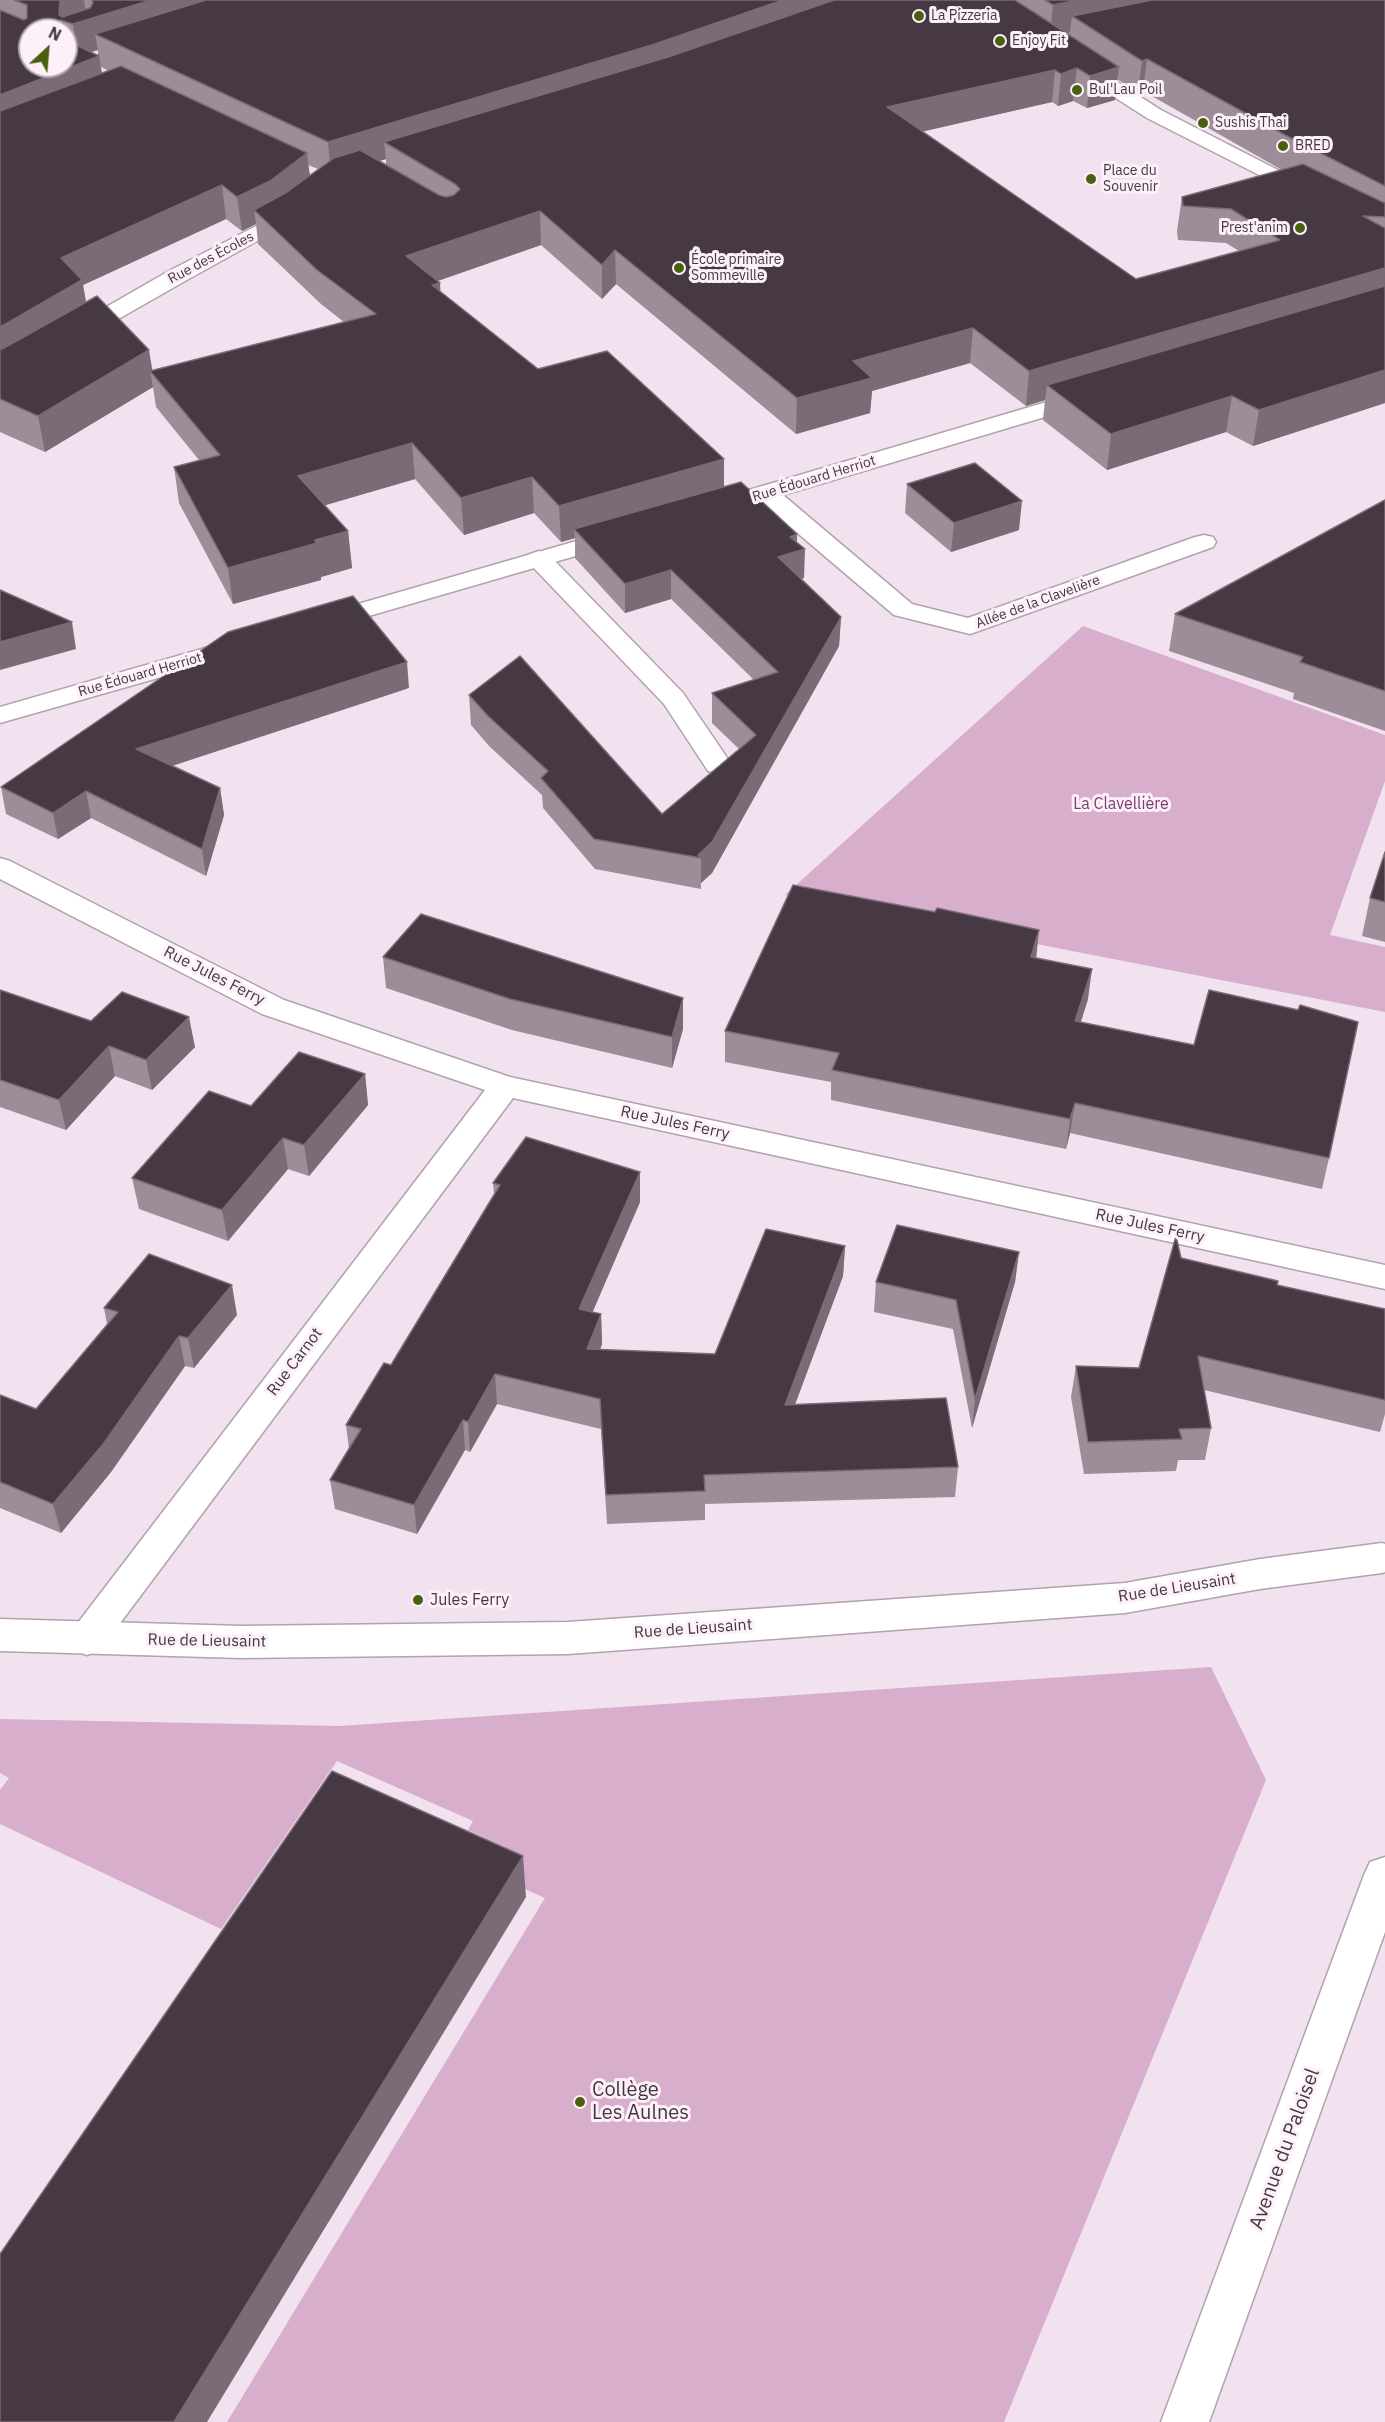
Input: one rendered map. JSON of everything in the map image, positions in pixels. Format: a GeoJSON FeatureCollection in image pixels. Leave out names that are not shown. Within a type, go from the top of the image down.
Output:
{"type":"FeatureCollection","features":[{"type":"Feature","properties":{"kind":"street"},"geometry":{"type":"LineString","coordinates":[[1066,58],[1154,114],[1385,233]]}},
{"type":"Feature","properties":{"kind":"street","name":"Rue des Écoles"},"geometry":{"type":"LineString","coordinates":[[0,377],[177,276],[282,220],[311,201]]}},
{"type":"Feature","properties":{"kind":"street","name":"Rue Édouard Herriot"},"geometry":{"type":"LineString","coordinates":[[698,513],[1108,391]]}},
{"type":"Feature","properties":{"kind":"street","name":"Allée de la Clavelière"},"geometry":{"type":"LineString","coordinates":[[766,493],[903,610],[970,627],[1204,542]]}},
{"type":"Feature","properties":{"kind":"street"},"geometry":{"type":"LineString","coordinates":[[298,629],[641,530]]}},
{"type":"Feature","properties":{"kind":"street"},"geometry":{"type":"LineString","coordinates":[[539,559],[674,699],[718,765]]}},
{"type":"Feature","properties":{"kind":"street","name":"Rue Édouard Herriot"},"geometry":{"type":"LineString","coordinates":[[0,716],[252,642]]}},
{"type":"Feature","properties":{"kind":"street","name":"Rue Jules Ferry"},"geometry":{"type":"LineString","coordinates":[[0,867],[273,1007],[505,1086],[1385,1277]]}},
{"type":"Feature","properties":{"kind":"street","name":"Rue Carnot"},"geometry":{"type":"LineString","coordinates":[[87,1639],[505,1086]]}},
{"type":"Feature","properties":{"kind":"street","name":"Rue de Lieusaint"},"geometry":{"type":"LineString","coordinates":[[0,1635],[87,1639],[379,1642],[568,1638],[1125,1598],[1260,1574],[1384,1556]]}},
{"type":"Feature","properties":{"kind":"street","name":"Avenue du Paloisel"},"geometry":{"type":"LineString","coordinates":[[1185,2422],[1385,1875]]}},
{"type":"Feature","properties":{"kind":"green space","name":"La Clavellière"},"geometry":{"type":"Polygon","coordinates":[[[1083,626],[1385,735],[1385,781],[1330,935],[1385,947],[1385,1012],[785,895],[1083,626]]]}},
{"type":"Feature","properties":{"kind":"green space","name":"Collège Les Aulnes"},"geometry":{"type":"Polygon","coordinates":[[[1211,1667],[1266,1780],[1004,2422],[227,2422],[545,1898],[489,1873],[505,1847],[468,1830],[473,1821],[337,1761],[221,1929],[0,1824],[0,1790],[9,1778],[0,1773],[0,1719],[340,1726],[1211,1667]]]}},
{"type":"Feature","properties":{"kind":"building"},"geometry":{"type":"Polygon","coordinates":[[[14,0],[60,0],[59,15],[62,17],[90,8],[92,0],[151,0],[78,22],[78,18],[27,18],[27,5],[14,0]]]}},
{"type":"Feature","properties":{"kind":"building"},"geometry":{"type":"Polygon","coordinates":[[[206,0],[783,0],[652,45],[328,142],[95,34],[206,0]]]}},
{"type":"Feature","properties":{"kind":"building"},"geometry":{"type":"Polygon","coordinates":[[[834,0],[1015,0],[1119,67],[1090,76],[1077,68],[1061,74],[1055,70],[887,107],[1136,279],[1280,240],[1231,209],[1183,206],[1182,197],[1303,164],[1385,203],[1385,217],[1363,216],[1385,228],[1385,268],[1029,371],[973,328],[853,361],[872,378],[797,398],[615,250],[602,265],[540,211],[406,256],[440,283],[432,285],[538,369],[607,351],[724,459],[559,506],[532,477],[461,498],[412,443],[298,476],[348,531],[315,540],[317,543],[228,568],[174,467],[220,455],[150,371],[376,314],[317,270],[254,210],[287,192],[334,158],[360,150],[439,195],[446,197],[454,195],[460,189],[455,184],[384,142],[668,57],[834,0]]]}},
{"type":"Feature","properties":{"kind":"building"},"geometry":{"type":"Polygon","coordinates":[[[1045,0],[1078,0],[1053,5],[1045,0]]]}},
{"type":"Feature","properties":{"kind":"building"},"geometry":{"type":"Polygon","coordinates":[[[1152,0],[1385,0],[1385,186],[1285,135],[1147,59],[1142,61],[1072,16],[1152,0]]]}},
{"type":"Feature","properties":{"kind":"building"},"geometry":{"type":"Polygon","coordinates":[[[0,10],[19,18],[18,78],[43,78],[0,95],[0,10]]]}},
{"type":"Feature","properties":{"kind":"building"},"geometry":{"type":"Polygon","coordinates":[[[78,46],[99,56],[78,64],[78,46]]]}},
{"type":"Feature","properties":{"kind":"building"},"geometry":{"type":"Polygon","coordinates":[[[121,66],[307,153],[270,181],[237,197],[222,185],[61,258],[82,280],[0,327],[0,111],[121,66]]]}},
{"type":"Feature","properties":{"kind":"building"},"geometry":{"type":"Polygon","coordinates":[[[1385,286],[1385,370],[1259,410],[1232,396],[1111,434],[1047,385],[1385,286]]]}},
{"type":"Feature","properties":{"kind":"building"},"geometry":{"type":"Polygon","coordinates":[[[97,296],[149,350],[38,416],[0,399],[0,349],[97,296]]]}},
{"type":"Feature","properties":{"kind":"building"},"geometry":{"type":"Polygon","coordinates":[[[975,463],[1022,501],[954,523],[907,484],[975,463]]]}},
{"type":"Feature","properties":{"kind":"building"},"geometry":{"type":"Polygon","coordinates":[[[741,482],[797,534],[790,537],[805,549],[778,557],[841,617],[712,842],[698,855],[701,858],[594,839],[541,778],[548,771],[488,716],[469,695],[520,656],[662,814],[756,735],[712,693],[778,672],[671,570],[625,584],[574,529],[741,482]]]}},
{"type":"Feature","properties":{"kind":"building"},"geometry":{"type":"Polygon","coordinates":[[[1385,500],[1385,691],[1300,662],[1303,657],[1175,614],[1385,500]]]}},
{"type":"Feature","properties":{"kind":"building"},"geometry":{"type":"Polygon","coordinates":[[[0,590],[72,622],[0,642],[0,590]]]}},
{"type":"Feature","properties":{"kind":"building"},"geometry":{"type":"Polygon","coordinates":[[[353,596],[407,662],[136,749],[220,788],[202,849],[86,791],[53,813],[1,787],[228,632],[353,596]]]}},
{"type":"Feature","properties":{"kind":"building"},"geometry":{"type":"Polygon","coordinates":[[[1385,852],[1385,902],[1370,898],[1385,852]]]}},
{"type":"Feature","properties":{"kind":"building"},"geometry":{"type":"Polygon","coordinates":[[[793,885],[935,912],[937,908],[1039,930],[1031,957],[1092,969],[1075,1021],[1194,1045],[1209,990],[1298,1010],[1300,1005],[1358,1022],[1329,1158],[1075,1103],[1070,1119],[832,1070],[839,1053],[725,1031],[793,885]]]}},
{"type":"Feature","properties":{"kind":"building"},"geometry":{"type":"Polygon","coordinates":[[[421,914],[683,998],[672,1037],[510,999],[383,957],[421,914]]]}},
{"type":"Feature","properties":{"kind":"building"},"geometry":{"type":"Polygon","coordinates":[[[0,990],[91,1021],[122,992],[189,1017],[146,1060],[109,1046],[59,1100],[0,1080],[0,990]]]}},
{"type":"Feature","properties":{"kind":"building"},"geometry":{"type":"Polygon","coordinates":[[[299,1052],[365,1074],[304,1145],[283,1138],[222,1210],[132,1178],[209,1091],[251,1106],[299,1052]]]}},
{"type":"Feature","properties":{"kind":"building"},"geometry":{"type":"Polygon","coordinates":[[[526,1137],[640,1172],[579,1309],[601,1314],[587,1349],[715,1354],[766,1229],[845,1246],[785,1405],[946,1398],[958,1467],[704,1475],[705,1491],[606,1495],[600,1399],[495,1374],[468,1422],[463,1420],[414,1505],[330,1480],[361,1429],[346,1425],[384,1363],[391,1365],[500,1185],[493,1183],[526,1137]]]}},
{"type":"Feature","properties":{"kind":"building"},"geometry":{"type":"Polygon","coordinates":[[[897,1225],[1019,1252],[975,1399],[956,1300],[876,1282],[897,1225]]]}},
{"type":"Feature","properties":{"kind":"building"},"geometry":{"type":"Polygon","coordinates":[[[1176,1236],[1181,1258],[1278,1281],[1277,1285],[1385,1309],[1385,1400],[1198,1356],[1211,1428],[1179,1429],[1182,1439],[1088,1442],[1076,1366],[1139,1368],[1176,1236]]]}},
{"type":"Feature","properties":{"kind":"building"},"geometry":{"type":"Polygon","coordinates":[[[149,1254],[232,1285],[188,1338],[179,1336],[104,1443],[53,1504],[0,1482],[0,1395],[36,1409],[118,1312],[104,1308],[149,1254]]]}},
{"type":"Feature","properties":{"kind":"building"},"geometry":{"type":"Polygon","coordinates":[[[332,1771],[523,1856],[174,2422],[0,2422],[0,2254],[332,1771]]]}},
{"type":"Feature","properties":{"kind":"place","name":"La Pizzeria"},"geometry":{"type":"Point","coordinates":[919,16]}},
{"type":"Feature","properties":{"kind":"place","name":"Enjoy Fit"},"geometry":{"type":"Point","coordinates":[1000,41]}},
{"type":"Feature","properties":{"kind":"place","name":"Bul'Lau Poil"},"geometry":{"type":"Point","coordinates":[1077,90]}},
{"type":"Feature","properties":{"kind":"place","name":"Sushis Thai"},"geometry":{"type":"Point","coordinates":[1203,123]}},
{"type":"Feature","properties":{"kind":"place","name":"BRED"},"geometry":{"type":"Point","coordinates":[1283,146]}},
{"type":"Feature","properties":{"kind":"place","name":"Place du Souvenir"},"geometry":{"type":"Point","coordinates":[1091,179]}},
{"type":"Feature","properties":{"kind":"place","name":"Prest'anim"},"geometry":{"type":"Point","coordinates":[1300,228]}},
{"type":"Feature","properties":{"kind":"place","name":"École primaire Sommeville"},"geometry":{"type":"Point","coordinates":[679,268]}},
{"type":"Feature","properties":{"kind":"place","name":"Jules Ferry"},"geometry":{"type":"Point","coordinates":[418,1600]}},
{"type":"Feature","properties":{"kind":"place","name":"Collège Les Aulnes"},"geometry":{"type":"Point","coordinates":[580,2102]}}]}
